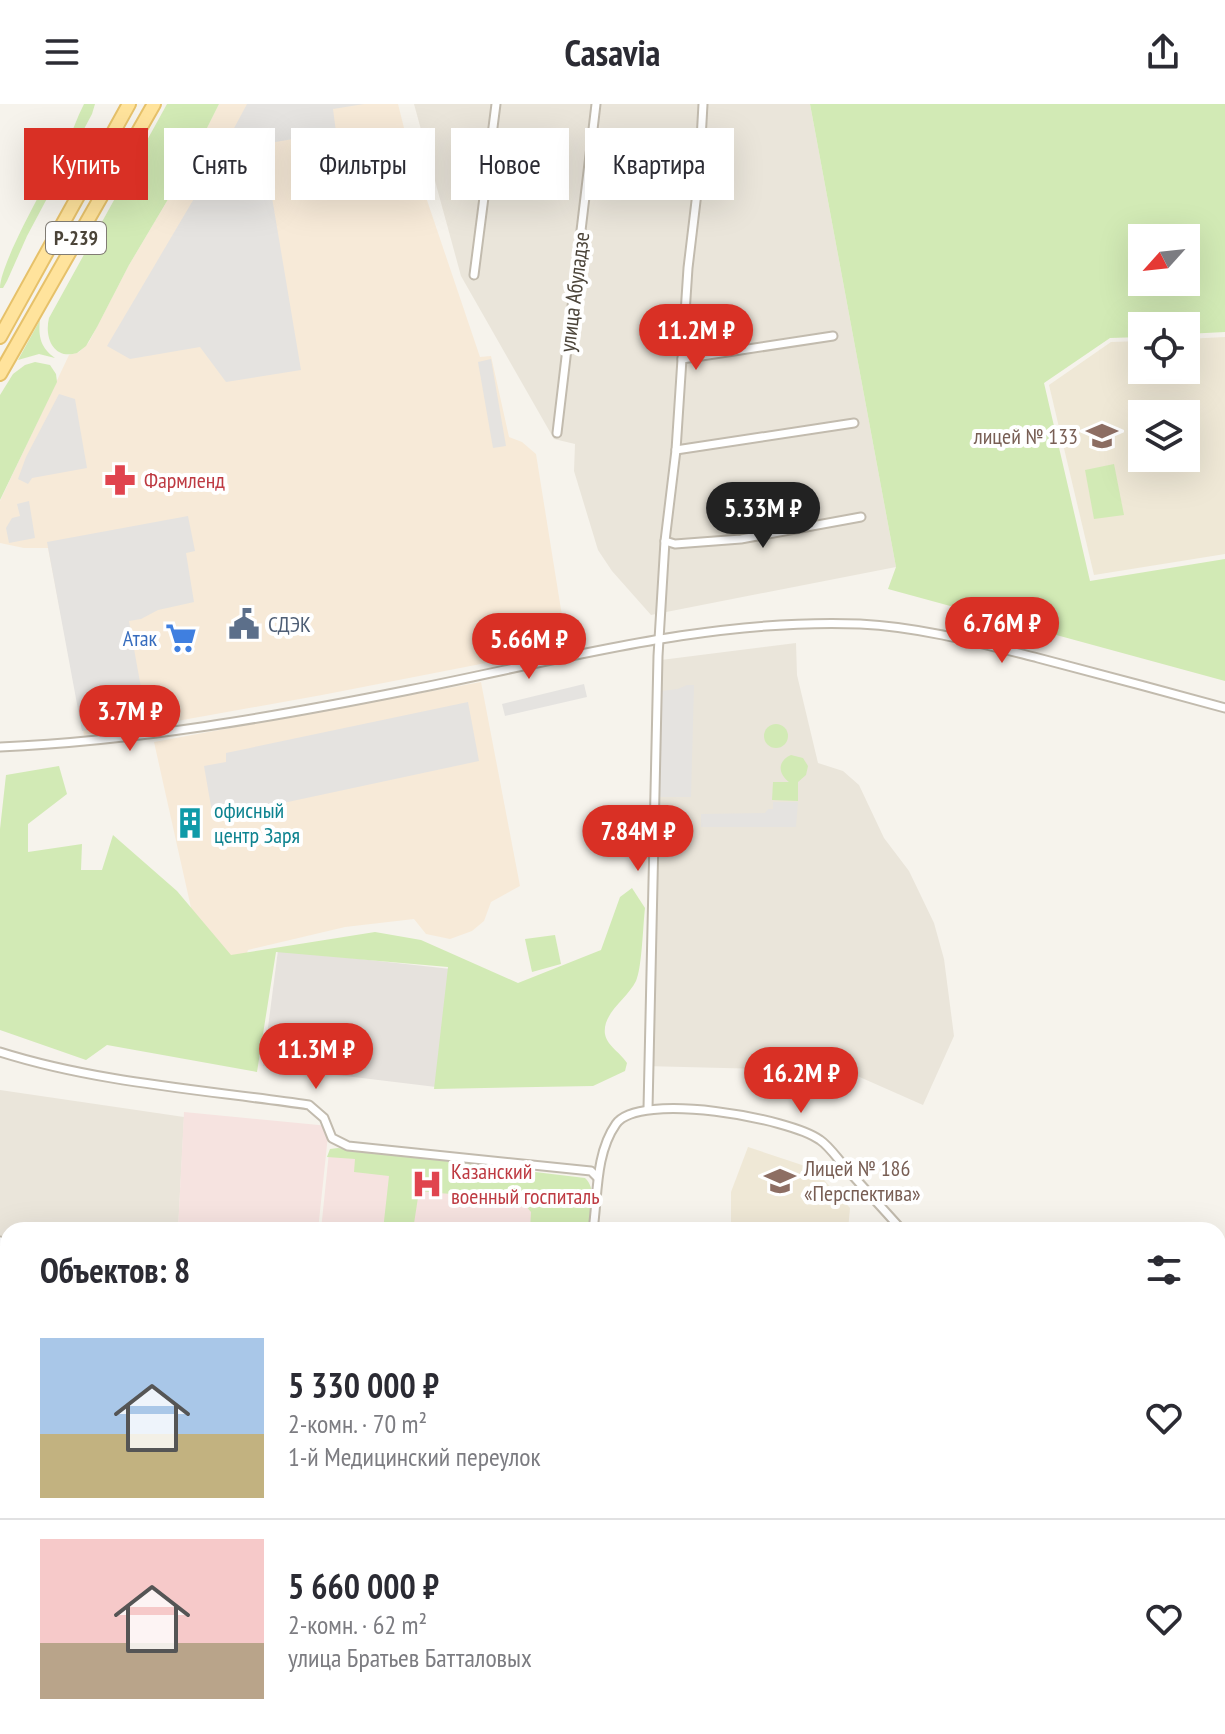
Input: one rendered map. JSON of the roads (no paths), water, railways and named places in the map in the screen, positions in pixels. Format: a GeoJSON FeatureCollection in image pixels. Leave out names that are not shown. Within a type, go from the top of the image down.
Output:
{"type":"FeatureCollection","features":[{"type":"Feature","properties":{"kind":"main road","name":"Р-239"},"geometry":{"type":"LineString","coordinates":[[0,337],[129,104]]}},
{"type":"Feature","properties":{"kind":"main road","name":"Р-239"},"geometry":{"type":"LineString","coordinates":[[0,374],[154,104]]}},
{"type":"Feature","properties":{"kind":"street"},"geometry":{"type":"LineString","coordinates":[[474,275],[496,104]]}},
{"type":"Feature","properties":{"kind":"street","name":"улица Абуладзе"},"geometry":{"type":"LineString","coordinates":[[557,433],[596,104]]}},
{"type":"Feature","properties":{"kind":"street"},"geometry":{"type":"LineString","coordinates":[[648,1109],[665,541],[676,450],[703,104]]}},
{"type":"Feature","properties":{"kind":"street"},"geometry":{"type":"LineString","coordinates":[[682,359],[833,336]]}},
{"type":"Feature","properties":{"kind":"street"},"geometry":{"type":"LineString","coordinates":[[676,450],[854,423]]}},
{"type":"Feature","properties":{"kind":"street"},"geometry":{"type":"LineString","coordinates":[[665,541],[675,544],[741,539],[861,517]]}},
{"type":"Feature","properties":{"kind":"street"},"geometry":{"type":"LineString","coordinates":[[0,747],[105,740],[288,713],[660,638],[778,625],[859,624],[948,635],[1225,708]]}},
{"type":"Feature","properties":{"kind":"street"},"geometry":{"type":"LineString","coordinates":[[0,1052],[40,1065],[80,1072],[309,1105],[324,1118],[332,1138],[348,1146],[591,1171],[597,1177]]}},
{"type":"Feature","properties":{"kind":"street"},"geometry":{"type":"LineString","coordinates":[[594,1222],[597,1177],[614,1126],[629,1113],[648,1109],[728,1111],[759,1118],[820,1140],[895,1222]]}},
{"type":"Feature","properties":{"kind":"place","name":"лицей № 133"},"geometry":{"type":"Point","coordinates":[1102,436]}},
{"type":"Feature","properties":{"kind":"place","name":"Фармленд"},"geometry":{"type":"Point","coordinates":[120,480]}},
{"type":"Feature","properties":{"kind":"place","name":"СДЭК"},"geometry":{"type":"Point","coordinates":[244,624]}},
{"type":"Feature","properties":{"kind":"place","name":"Атак"},"geometry":{"type":"Point","coordinates":[181,638]}},
{"type":"Feature","properties":{"kind":"place","name":"офисный центр Заря"},"geometry":{"type":"Point","coordinates":[190,823]}},
{"type":"Feature","properties":{"kind":"place","name":"Лицей № 186 «Перспектива»"},"geometry":{"type":"Point","coordinates":[780,1181]}},
{"type":"Feature","properties":{"kind":"place","name":"Казанский военный госпиталь"},"geometry":{"type":"Point","coordinates":[427,1184]}}]}
